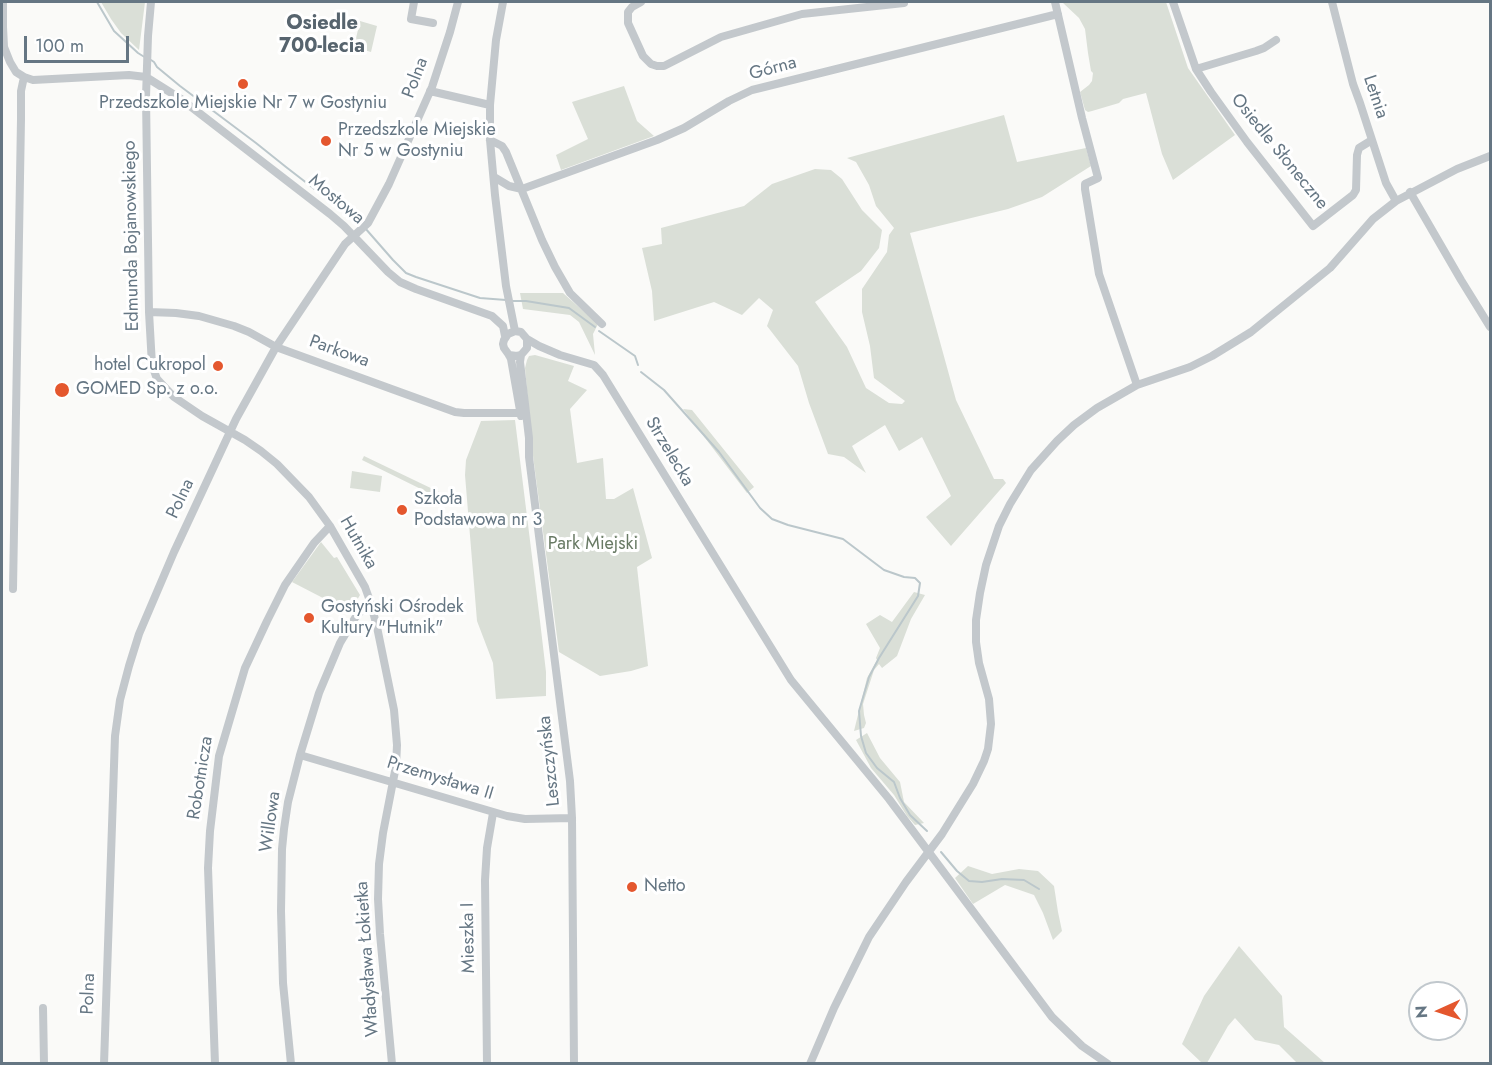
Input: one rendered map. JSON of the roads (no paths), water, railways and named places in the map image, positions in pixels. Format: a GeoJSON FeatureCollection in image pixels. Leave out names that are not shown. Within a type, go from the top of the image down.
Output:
{"type":"FeatureCollection","features":[{"type":"Feature","properties":{"kind":"street"},"geometry":{"type":"LineString","coordinates":[[3,2],[4,47],[16,72],[24,77],[33,80],[129,75],[146,77]]}},
{"type":"Feature","properties":{"kind":"street","name":"Edmunda Bojanowskiego"},"geometry":{"type":"LineString","coordinates":[[151,2],[146,77],[149,312],[152,365],[157,379],[174,397],[230,432]]}},
{"type":"Feature","properties":{"kind":"street"},"geometry":{"type":"LineString","coordinates":[[414,2],[411,19],[433,23]]}},
{"type":"Feature","properties":{"kind":"street","name":"Polna"},"geometry":{"type":"LineString","coordinates":[[104,1064],[112,769],[120,700],[129,666],[174,552],[230,432],[276,347],[345,244],[368,223],[388,184],[430,92],[458,2]]}},
{"type":"Feature","properties":{"kind":"street"},"geometry":{"type":"LineString","coordinates":[[503,2],[496,40],[490,105],[490,140],[506,286],[515,331]]}},
{"type":"Feature","properties":{"kind":"street"},"geometry":{"type":"LineString","coordinates":[[641,2],[628,12],[628,23],[643,56],[657,66],[664,66],[721,37],[802,14],[904,3]]}},
{"type":"Feature","properties":{"kind":"street"},"geometry":{"type":"LineString","coordinates":[[1055,2],[1098,178],[1085,184],[1095,255],[1104,291],[1137,385]]}},
{"type":"Feature","properties":{"kind":"street","name":"Osiedle Słoneczne"},"geometry":{"type":"LineString","coordinates":[[1173,2],[1196,69],[1210,92],[1313,226],[1353,195],[1356,190],[1359,148],[1372,140]]}},
{"type":"Feature","properties":{"kind":"street","name":"Letnia"},"geometry":{"type":"LineString","coordinates":[[1332,2],[1353,84],[1386,183],[1396,201]]}},
{"type":"Feature","properties":{"kind":"street","name":"Górna"},"geometry":{"type":"LineString","coordinates":[[522,189],[657,140],[684,128],[752,90],[1058,14]]}},
{"type":"Feature","properties":{"kind":"street"},"geometry":{"type":"LineString","coordinates":[[1196,69],[1256,51],[1276,40]]}},
{"type":"Feature","properties":{"kind":"street"},"geometry":{"type":"LineString","coordinates":[[13,590],[21,91],[24,77]]}},
{"type":"Feature","properties":{"kind":"street","name":"Mostowa"},"geometry":{"type":"LineString","coordinates":[[146,77],[181,99],[356,234],[388,272],[400,282],[416,290],[492,316]]}},
{"type":"Feature","properties":{"kind":"street"},"geometry":{"type":"LineString","coordinates":[[430,92],[490,105]]}},
{"type":"Feature","properties":{"kind":"street"},"geometry":{"type":"LineString","coordinates":[[490,140],[502,146],[507,152],[542,240],[565,285],[570,293],[602,324]]}},
{"type":"Feature","properties":{"kind":"street"},"geometry":{"type":"LineString","coordinates":[[810,1064],[834,1008],[873,931],[928,853],[973,784],[984,761],[991,724],[977,649],[976,630],[986,565],[999,526],[1016,492],[1044,454],[1074,425],[1111,399],[1137,385],[1201,362],[1251,332],[1330,268],[1373,219],[1396,201],[1456,169],[1491,156]]}},
{"type":"Feature","properties":{"kind":"street"},"geometry":{"type":"LineString","coordinates":[[494,177],[509,186],[522,189]]}},
{"type":"Feature","properties":{"kind":"street"},"geometry":{"type":"LineString","coordinates":[[495,195],[509,186]]}},
{"type":"Feature","properties":{"kind":"street"},"geometry":{"type":"LineString","coordinates":[[1410,192],[1491,327]]}},
{"type":"Feature","properties":{"kind":"street"},"geometry":{"type":"LineString","coordinates":[[492,316],[503,316],[510,308]]}},
{"type":"Feature","properties":{"kind":"street","name":"Parkowa"},"geometry":{"type":"LineString","coordinates":[[149,312],[176,313],[218,321],[249,332],[276,347],[455,412],[520,413]]}},
{"type":"Feature","properties":{"kind":"street"},"geometry":{"type":"LineString","coordinates":[[492,316],[503,326],[506,336]]}},
{"type":"Feature","properties":{"kind":"street"},"geometry":{"type":"LineString","coordinates":[[515,331],[521,332],[527,339],[528,345],[523,353],[517,356],[509,355],[503,344],[506,336],[515,331]]}},
{"type":"Feature","properties":{"kind":"street","name":"Strzelecka"},"geometry":{"type":"LineString","coordinates":[[527,339],[560,355],[594,366],[603,375],[791,680],[889,799],[1052,1017],[1082,1046],[1108,1064]]}},
{"type":"Feature","properties":{"kind":"street","name":"Strzelecka"},"geometry":{"type":"LineString","coordinates":[[523,353],[537,351],[560,355]]}},
{"type":"Feature","properties":{"kind":"street","name":"Leszczyńska"},"geometry":{"type":"LineString","coordinates":[[523,353],[520,362],[529,457]]}},
{"type":"Feature","properties":{"kind":"street","name":"Leszczyńska"},"geometry":{"type":"LineString","coordinates":[[509,355],[529,457],[570,781],[574,1064]]}},
{"type":"Feature","properties":{"kind":"street","name":"Hutnika"},"geometry":{"type":"LineString","coordinates":[[230,432],[277,464],[309,497],[330,526],[365,587],[371,604],[395,719],[397,745],[393,782]]}},
{"type":"Feature","properties":{"kind":"street","name":"Robotnicza"},"geometry":{"type":"LineString","coordinates":[[215,1064],[208,868],[210,821],[219,756],[245,668],[267,621],[291,576],[314,543],[330,526]]}},
{"type":"Feature","properties":{"kind":"street","name":"Willowa"},"geometry":{"type":"LineString","coordinates":[[291,1064],[283,983],[281,911],[282,849],[288,802],[320,693],[340,643],[355,618],[371,604]]}},
{"type":"Feature","properties":{"kind":"street","name":"Przemysława II"},"geometry":{"type":"LineString","coordinates":[[300,755],[493,813],[525,819],[572,818]]}},
{"type":"Feature","properties":{"kind":"street","name":"Władysława Łokietka"},"geometry":{"type":"LineString","coordinates":[[392,1064],[378,899],[379,864],[393,782]]}},
{"type":"Feature","properties":{"kind":"street","name":"Mieszka I"},"geometry":{"type":"LineString","coordinates":[[487,1064],[485,880],[487,848],[493,813]]}},
{"type":"Feature","properties":{"kind":"street"},"geometry":{"type":"LineString","coordinates":[[43,1008],[44,1064]]}},
{"type":"Feature","properties":{"kind":"waterway"},"geometry":{"type":"LineString","coordinates":[[97,2],[114,31],[146,58]]}},
{"type":"Feature","properties":{"kind":"waterway"},"geometry":{"type":"LineString","coordinates":[[151,60],[180,86],[361,224]]}},
{"type":"Feature","properties":{"kind":"waterway"},"geometry":{"type":"LineString","coordinates":[[365,228],[406,273],[480,298],[506,300]]}},
{"type":"Feature","properties":{"kind":"waterway"},"geometry":{"type":"LineString","coordinates":[[512,301],[569,308],[595,327]]}},
{"type":"Feature","properties":{"kind":"waterway"},"geometry":{"type":"LineString","coordinates":[[599,331],[635,356],[638,365]]}},
{"type":"Feature","properties":{"kind":"waterway"},"geometry":{"type":"LineString","coordinates":[[641,372],[664,390],[719,452],[760,508],[772,519],[843,539],[884,570],[915,578],[920,583],[918,596],[869,677],[859,711],[861,736],[866,753],[877,768],[894,782],[910,815],[927,831]]}},
{"type":"Feature","properties":{"kind":"waterway"},"geometry":{"type":"LineString","coordinates":[[941,852],[969,881],[1024,880],[1039,889]]}},
{"type":"Feature","properties":{"kind":"place","name":"Przedszkole Miejskie Nr 7 w Gostyniu"},"geometry":{"type":"Point","coordinates":[243,84]}},
{"type":"Feature","properties":{"kind":"place","name":"Przedszkole Miejskie Nr 5 w Gostyniu"},"geometry":{"type":"Point","coordinates":[326,141]}},
{"type":"Feature","properties":{"kind":"place","name":"hotel Cukropol"},"geometry":{"type":"Point","coordinates":[218,366]}},
{"type":"Feature","properties":{"kind":"place","name":"GOMED Sp. z o.o."},"geometry":{"type":"Point","coordinates":[62,390]}},
{"type":"Feature","properties":{"kind":"place","name":"Szkoła Podstawowa nr 3"},"geometry":{"type":"Point","coordinates":[402,510]}},
{"type":"Feature","properties":{"kind":"place","name":"Gostyński Ośrodek Kultury \"Hutnik\""},"geometry":{"type":"Point","coordinates":[309,618]}},
{"type":"Feature","properties":{"kind":"place","name":"Netto"},"geometry":{"type":"Point","coordinates":[632,887]}},
{"type":"Feature","properties":{"kind":"district","name":"Osiedle 700-lecia"},"geometry":{"type":"Point","coordinates":[322,36]}},
{"type":"Feature","properties":{"kind":"park label","name":"Park Miejski"},"geometry":{"type":"Point","coordinates":[593,545]}}]}
